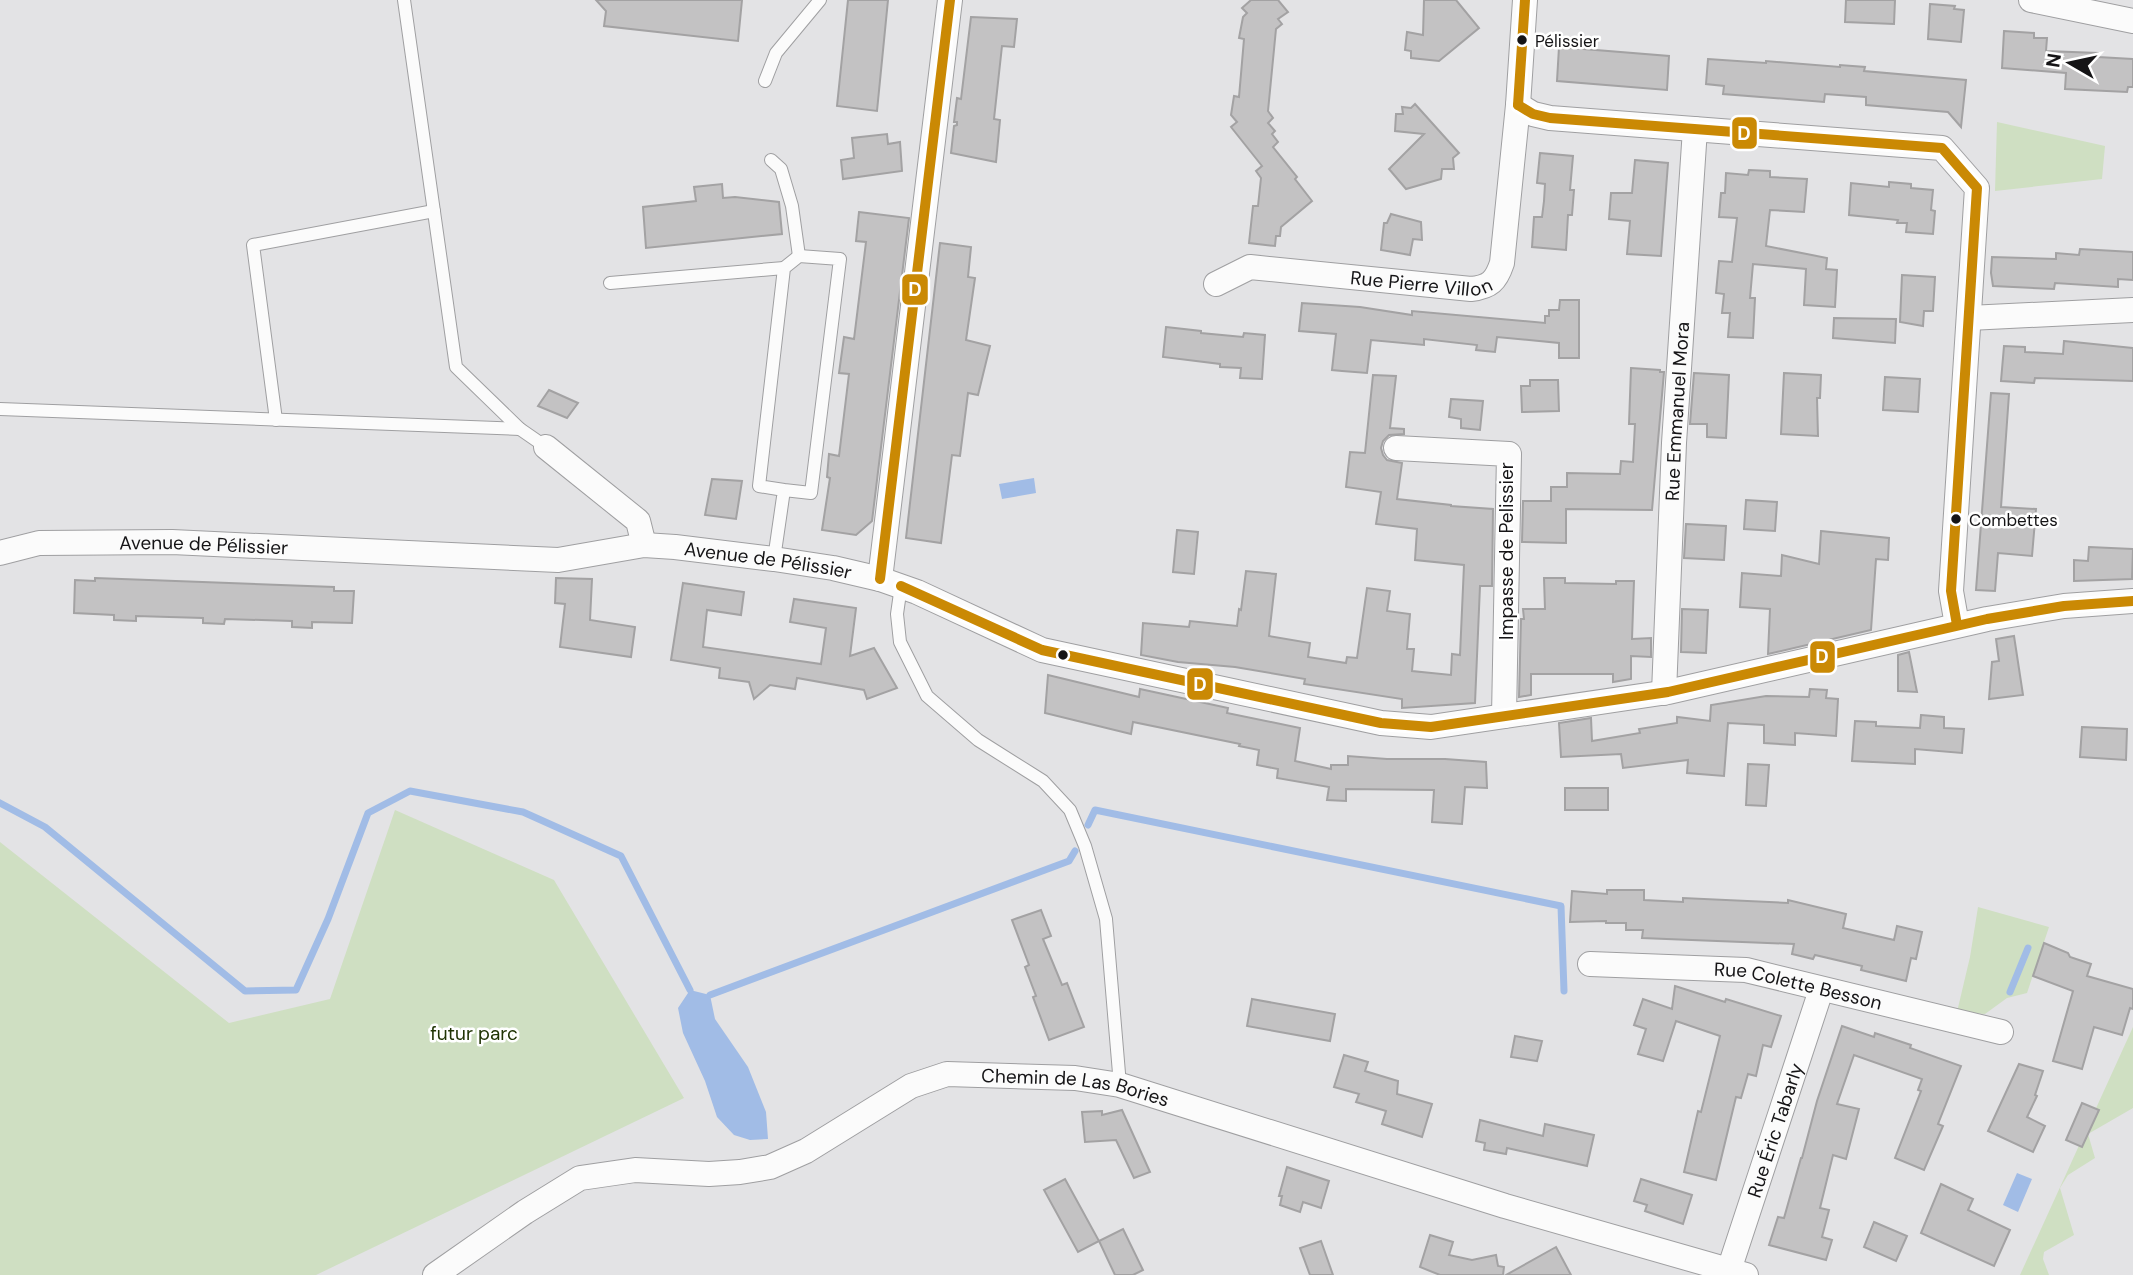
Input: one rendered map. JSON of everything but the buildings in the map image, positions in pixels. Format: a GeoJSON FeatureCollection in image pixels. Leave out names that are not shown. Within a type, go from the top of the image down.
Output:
{"type":"FeatureCollection","features":[{"type":"Feature","properties":{"kind":"street"},"geometry":{"type":"LineString","coordinates":[[891,583],[887,537],[950,0]]}},
{"type":"Feature","properties":{"kind":"street"},"geometry":{"type":"LineString","coordinates":[[1525,0],[1518,105],[1533,114],[1550,118],[1942,148],[1977,188],[1951,591],[1957,625]]}},
{"type":"Feature","properties":{"kind":"street"},"geometry":{"type":"LineString","coordinates":[[2031,0],[2133,21]]}},
{"type":"Feature","properties":{"kind":"street","name":"Rue Pierre Villon"},"geometry":{"type":"LineString","coordinates":[[1216,284],[1250,267],[1471,289],[1484,288],[1498,276],[1502,263],[1518,105]]}},
{"type":"Feature","properties":{"kind":"street","name":"Rue Emmanuel Mora"},"geometry":{"type":"LineString","coordinates":[[1664,693],[1674,443],[1695,129]]}},
{"type":"Feature","properties":{"kind":"street"},"geometry":{"type":"LineString","coordinates":[[1969,317],[2133,310]]}},
{"type":"Feature","properties":{"kind":"street"},"geometry":{"type":"LineString","coordinates":[[546,447],[638,522],[644,545]]}},
{"type":"Feature","properties":{"kind":"street","name":"Impasse de Pelissier"},"geometry":{"type":"LineString","coordinates":[[1396,448],[1509,454],[1504,716]]}},
{"type":"Feature","properties":{"kind":"street","name":"Avenue de Pélissier"},"geometry":{"type":"LineString","coordinates":[[0,553],[39,544],[172,542],[558,560],[644,545],[774,559],[833,568],[891,583],[1042,650],[1381,723],[1431,727],[1664,693],[1957,625],[2064,606],[2133,601]]}},
{"type":"Feature","properties":{"kind":"street","name":"Rue Colette Besson"},"geometry":{"type":"LineString","coordinates":[[1590,964],[1746,970],[2001,1032]]}},
{"type":"Feature","properties":{"kind":"street","name":"Rue Éric Tabarly"},"geometry":{"type":"LineString","coordinates":[[1737,1273],[1821,989]]}},
{"type":"Feature","properties":{"kind":"street","name":"Chemin de Las Bories"},"geometry":{"type":"LineString","coordinates":[[435,1275],[525,1212],[580,1178],[635,1170],[709,1174],[770,1167],[806,1151],[911,1086],[947,1074],[1075,1078],[1120,1086],[1505,1206],[1737,1273]]}},
{"type":"Feature","properties":{"kind":"lane"},"geometry":{"type":"LineString","coordinates":[[404,0],[456,367],[520,429],[546,447]]}},
{"type":"Feature","properties":{"kind":"lane"},"geometry":{"type":"LineString","coordinates":[[765,81],[776,53],[820,0]]}},
{"type":"Feature","properties":{"kind":"lane"},"geometry":{"type":"LineString","coordinates":[[771,160],[780,169],[792,206],[799,256]]}},
{"type":"Feature","properties":{"kind":"lane"},"geometry":{"type":"LineString","coordinates":[[276,420],[253,245],[434,211]]}},
{"type":"Feature","properties":{"kind":"lane"},"geometry":{"type":"LineString","coordinates":[[610,283],[784,268],[799,256],[840,259],[811,494],[759,486],[784,268]]}},
{"type":"Feature","properties":{"kind":"lane"},"geometry":{"type":"LineString","coordinates":[[0,409],[520,429]]}},
{"type":"Feature","properties":{"kind":"lane"},"geometry":{"type":"LineString","coordinates":[[774,559],[784,490]]}},
{"type":"Feature","properties":{"kind":"lane"},"geometry":{"type":"LineString","coordinates":[[891,583],[900,642],[927,696],[978,740],[1043,781],[1070,810],[1106,919],[1120,1086]]}},
{"type":"Feature","properties":{"kind":"green space"},"geometry":{"type":"Polygon","coordinates":[[[1997,122],[2105,146],[2102,179],[1995,191],[1997,122]]]}},
{"type":"Feature","properties":{"kind":"green space","name":"futur parc"},"geometry":{"type":"Polygon","coordinates":[[[395,810],[554,880],[684,1098],[316,1275],[0,1275],[0,842],[229,1023],[330,999],[395,810]]]}},
{"type":"Feature","properties":{"kind":"green space"},"geometry":{"type":"Polygon","coordinates":[[[1978,907],[2049,927],[2027,993],[2007,998],[1985,1014],[1957,1012],[1978,907]]]}},
{"type":"Feature","properties":{"kind":"green space"},"geometry":{"type":"Polygon","coordinates":[[[2133,1027],[2133,1108],[2088,1134],[2095,1158],[2068,1175],[2060,1188],[2074,1235],[2044,1252],[2043,1259],[2049,1275],[2020,1275],[2133,1027]]]}},
{"type":"Feature","properties":{"kind":"water"},"geometry":{"type":"Polygon","coordinates":[[[1034,478],[1036,493],[1002,499],[999,484],[1034,478]]]}},
{"type":"Feature","properties":{"kind":"water"},"geometry":{"type":"Polygon","coordinates":[[[690,990],[710,995],[715,1019],[748,1067],[766,1112],[768,1139],[750,1140],[734,1135],[717,1117],[705,1081],[683,1033],[678,1008],[690,990]]]}},
{"type":"Feature","properties":{"kind":"water"},"geometry":{"type":"Polygon","coordinates":[[[2017,1173],[2032,1179],[2018,1212],[2003,1205],[2017,1173]]]}},
{"type":"Feature","properties":{"kind":"waterway"},"geometry":{"type":"LineString","coordinates":[[0,803],[45,827],[245,991],[296,990],[328,919],[368,813],[410,791],[523,812],[621,856],[690,990]]}},
{"type":"Feature","properties":{"kind":"waterway"},"geometry":{"type":"LineString","coordinates":[[1088,825],[1095,810],[1561,906],[1564,991]]}},
{"type":"Feature","properties":{"kind":"waterway"},"geometry":{"type":"LineString","coordinates":[[710,995],[1069,861],[1075,851]]}},
{"type":"Feature","properties":{"kind":"waterway"},"geometry":{"type":"LineString","coordinates":[[2010,992],[2028,948]]}},
{"type":"Feature","properties":{"kind":"transit line","name":"D"},"geometry":{"type":"LineString","coordinates":[[880,579],[950,0]]}},
{"type":"Feature","properties":{"kind":"transit line","name":"D"},"geometry":{"type":"LineString","coordinates":[[1518,105],[1525,0]]}},
{"type":"Feature","properties":{"kind":"transit line","name":"D"},"geometry":{"type":"LineString","coordinates":[[1518,105],[1533,114],[1550,118],[1942,148],[1977,188],[1951,591],[1957,625]]}},
{"type":"Feature","properties":{"kind":"transit line","name":"D"},"geometry":{"type":"LineString","coordinates":[[901,586],[1042,650],[1381,723],[1431,727],[1668,692],[1987,619],[2064,606],[2133,601]]}},
{"type":"Feature","properties":{"kind":"place","name":"Pélissier"},"geometry":{"type":"Point","coordinates":[1522,40]}},
{"type":"Feature","properties":{"kind":"place","name":"Combettes"},"geometry":{"type":"Point","coordinates":[1956,519]}}]}
